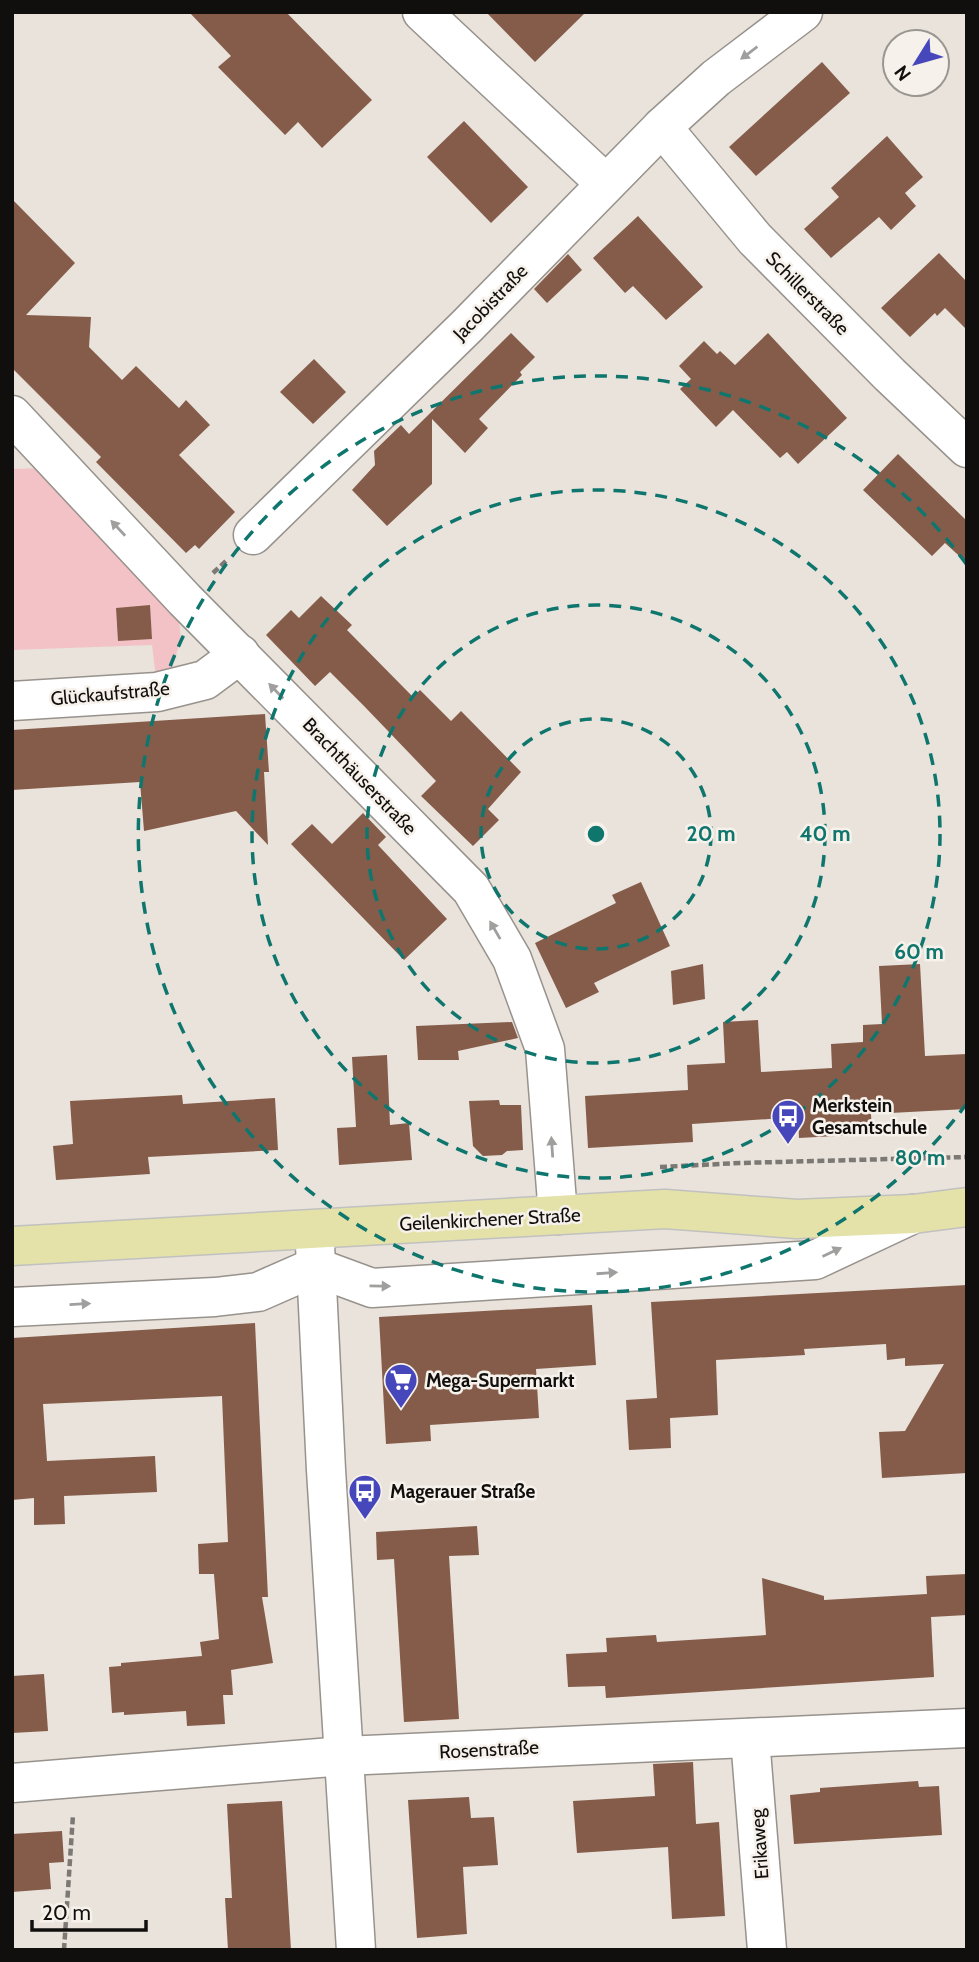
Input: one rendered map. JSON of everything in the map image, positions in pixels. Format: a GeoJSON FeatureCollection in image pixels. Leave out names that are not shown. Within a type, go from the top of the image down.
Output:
{"type":"FeatureCollection","features":[{"type":"Feature","properties":{"kind":"main road","name":"Geilenkirchener Straße"},"geometry":{"type":"LineString","coordinates":[[12,1246],[665,1209],[797,1219],[913,1214],[967,1207]]}},
{"type":"Feature","properties":{"kind":"street"},"geometry":{"type":"LineString","coordinates":[[422,12],[605,183]]}},
{"type":"Feature","properties":{"kind":"street","name":"Jacobistraße"},"geometry":{"type":"LineString","coordinates":[[253,536],[467,326],[662,127],[716,78],[803,12]]}},
{"type":"Feature","properties":{"kind":"street","name":"Schillerstraße"},"geometry":{"type":"LineString","coordinates":[[662,127],[755,239],[967,448]]}},
{"type":"Feature","properties":{"kind":"street","name":"Brachthäuserstraße"},"geometry":{"type":"LineString","coordinates":[[12,415],[185,600],[471,889],[512,960],[545,1049],[558,1215]]}},
{"type":"Feature","properties":{"kind":"street","name":"Glückaufstraße"},"geometry":{"type":"LineString","coordinates":[[12,701],[157,692],[205,680],[240,654]]}},
{"type":"Feature","properties":{"kind":"street"},"geometry":{"type":"LineString","coordinates":[[12,1307],[215,1297],[258,1292],[315,1267],[372,1288],[815,1260],[913,1214]]}},
{"type":"Feature","properties":{"kind":"street"},"geometry":{"type":"LineString","coordinates":[[315,1229],[315,1267],[356,1950]]}},
{"type":"Feature","properties":{"kind":"street","name":"Rosenstraße"},"geometry":{"type":"LineString","coordinates":[[12,1783],[344,1756],[967,1728]]}},
{"type":"Feature","properties":{"kind":"street","name":"Erikaweg"},"geometry":{"type":"LineString","coordinates":[[750,1738],[767,1950]]}},
{"type":"Feature","properties":{"kind":"path"},"geometry":{"type":"LineString","coordinates":[[185,600],[253,536]]}},
{"type":"Feature","properties":{"kind":"path"},"geometry":{"type":"LineString","coordinates":[[64,1950],[74,1779]]}},
{"type":"Feature","properties":{"kind":"shaded area"},"geometry":{"type":"Polygon","coordinates":[[[45,468],[177,605],[181,638],[171,673],[156,678],[152,645],[12,650],[12,469],[45,468]]]}},
{"type":"Feature","properties":{"kind":"building"},"geometry":{"type":"Polygon","coordinates":[[[189,12],[286,12],[372,100],[322,148],[298,122],[285,135],[218,67],[231,56],[189,12]]]}},
{"type":"Feature","properties":{"kind":"building"},"geometry":{"type":"Polygon","coordinates":[[[486,12],[586,12],[535,62],[486,12]]]}},
{"type":"Feature","properties":{"kind":"building"},"geometry":{"type":"Polygon","coordinates":[[[822,62],[850,93],[756,176],[729,147],[822,62]]]}},
{"type":"Feature","properties":{"kind":"building"},"geometry":{"type":"Polygon","coordinates":[[[464,121],[528,187],[491,223],[427,157],[464,121]]]}},
{"type":"Feature","properties":{"kind":"building"},"geometry":{"type":"Polygon","coordinates":[[[887,136],[923,177],[905,193],[916,206],[891,230],[879,217],[831,258],[804,229],[839,197],[831,188],[887,136]]]}},
{"type":"Feature","properties":{"kind":"building"},"geometry":{"type":"Polygon","coordinates":[[[12,199],[75,263],[26,315],[91,317],[89,347],[122,380],[136,366],[179,408],[186,400],[210,425],[179,455],[235,512],[199,549],[195,545],[186,553],[96,462],[101,457],[12,368],[12,199]]]}},
{"type":"Feature","properties":{"kind":"building"},"geometry":{"type":"Polygon","coordinates":[[[638,216],[703,287],[666,320],[633,286],[625,293],[593,258],[638,216]]]}},
{"type":"Feature","properties":{"kind":"building"},"geometry":{"type":"Polygon","coordinates":[[[939,253],[967,282],[967,330],[945,308],[937,316],[935,313],[910,337],[881,308],[939,253]]]}},
{"type":"Feature","properties":{"kind":"building"},"geometry":{"type":"Polygon","coordinates":[[[568,254],[582,270],[547,303],[534,289],[568,254]]]}},
{"type":"Feature","properties":{"kind":"building"},"geometry":{"type":"Polygon","coordinates":[[[511,333],[535,357],[520,372],[522,375],[479,419],[488,428],[465,453],[432,419],[432,484],[387,526],[352,490],[375,465],[374,451],[401,425],[409,434],[511,333]]]}},
{"type":"Feature","properties":{"kind":"building"},"geometry":{"type":"Polygon","coordinates":[[[768,333],[847,418],[798,464],[787,452],[780,458],[733,410],[716,427],[680,389],[691,379],[679,366],[704,341],[717,354],[720,351],[735,365],[768,333]]]}},
{"type":"Feature","properties":{"kind":"building"},"geometry":{"type":"Polygon","coordinates":[[[314,359],[346,392],[313,424],[280,392],[314,359]]]}},
{"type":"Feature","properties":{"kind":"building"},"geometry":{"type":"Polygon","coordinates":[[[898,454],[967,521],[967,563],[945,543],[932,556],[863,490],[898,454]]]}},
{"type":"Feature","properties":{"kind":"building"},"geometry":{"type":"Polygon","coordinates":[[[321,596],[352,625],[347,630],[413,697],[420,690],[451,721],[461,711],[521,772],[488,809],[499,820],[473,846],[421,796],[436,781],[364,706],[330,672],[315,686],[266,635],[291,610],[299,618],[321,596]]]}},
{"type":"Feature","properties":{"kind":"building"},"geometry":{"type":"Polygon","coordinates":[[[150,605],[152,639],[118,641],[116,608],[150,605]]]}},
{"type":"Feature","properties":{"kind":"building"},"geometry":{"type":"Polygon","coordinates":[[[265,714],[269,772],[264,772],[268,845],[236,811],[144,831],[140,782],[12,790],[12,730],[265,714]]]}},
{"type":"Feature","properties":{"kind":"building"},"geometry":{"type":"Polygon","coordinates":[[[363,813],[386,837],[378,845],[447,919],[404,960],[291,844],[312,824],[332,844],[363,813]]]}},
{"type":"Feature","properties":{"kind":"building"},"geometry":{"type":"Polygon","coordinates":[[[641,882],[670,946],[594,983],[599,992],[566,1008],[535,943],[616,903],[612,895],[641,882]]]}},
{"type":"Feature","properties":{"kind":"building"},"geometry":{"type":"Polygon","coordinates":[[[703,964],[705,999],[673,1005],[671,971],[703,964]]]}},
{"type":"Feature","properties":{"kind":"building"},"geometry":{"type":"Polygon","coordinates":[[[920,964],[925,1056],[967,1054],[967,1109],[871,1114],[872,1134],[799,1138],[798,1117],[692,1124],[693,1142],[588,1148],[585,1096],[688,1090],[687,1065],[725,1063],[723,1022],[758,1020],[761,1072],[832,1068],[831,1044],[863,1042],[863,1025],[882,1024],[879,966],[920,964]]]}},
{"type":"Feature","properties":{"kind":"building"},"geometry":{"type":"Polygon","coordinates":[[[512,1022],[518,1038],[458,1051],[459,1060],[418,1060],[416,1026],[512,1022]]]}},
{"type":"Feature","properties":{"kind":"building"},"geometry":{"type":"Polygon","coordinates":[[[387,1055],[390,1125],[409,1123],[412,1160],[339,1165],[337,1128],[356,1127],[352,1057],[387,1055]]]}},
{"type":"Feature","properties":{"kind":"building"},"geometry":{"type":"Polygon","coordinates":[[[182,1095],[183,1104],[275,1098],[278,1150],[148,1157],[150,1174],[56,1180],[53,1146],[73,1144],[70,1101],[182,1095]]]}},
{"type":"Feature","properties":{"kind":"building"},"geometry":{"type":"Polygon","coordinates":[[[499,1100],[500,1105],[521,1105],[523,1150],[483,1156],[473,1146],[469,1101],[499,1100]]]}},
{"type":"Feature","properties":{"kind":"building"},"geometry":{"type":"Polygon","coordinates":[[[967,1285],[967,1473],[882,1478],[879,1432],[905,1431],[944,1364],[905,1366],[905,1358],[887,1360],[886,1344],[804,1349],[805,1355],[716,1360],[718,1415],[670,1418],[671,1448],[629,1450],[626,1400],[657,1398],[651,1302],[967,1285]]]}},
{"type":"Feature","properties":{"kind":"building"},"geometry":{"type":"Polygon","coordinates":[[[592,1305],[596,1365],[536,1369],[539,1418],[430,1425],[431,1441],[386,1444],[379,1317],[592,1305]]]}},
{"type":"Feature","properties":{"kind":"building"},"geometry":{"type":"Polygon","coordinates":[[[255,1323],[268,1597],[262,1597],[273,1663],[231,1670],[233,1695],[223,1695],[225,1724],[187,1726],[186,1711],[124,1715],[124,1712],[112,1713],[109,1667],[121,1666],[121,1663],[202,1656],[200,1642],[219,1639],[214,1574],[199,1574],[198,1544],[228,1542],[222,1396],[43,1404],[47,1461],[155,1456],[157,1492],[64,1496],[65,1524],[34,1525],[34,1498],[12,1500],[12,1338],[255,1323]]]}},
{"type":"Feature","properties":{"kind":"building"},"geometry":{"type":"Polygon","coordinates":[[[477,1526],[479,1555],[449,1556],[459,1719],[404,1722],[394,1559],[377,1560],[376,1532],[477,1526]]]}},
{"type":"Feature","properties":{"kind":"building"},"geometry":{"type":"Polygon","coordinates":[[[967,1574],[967,1615],[931,1617],[934,1677],[606,1698],[605,1686],[568,1687],[566,1654],[607,1652],[606,1638],[656,1635],[657,1642],[766,1635],[762,1578],[824,1596],[824,1600],[927,1594],[926,1576],[967,1574]]]}},
{"type":"Feature","properties":{"kind":"building"},"geometry":{"type":"Polygon","coordinates":[[[44,1674],[48,1731],[12,1733],[12,1676],[44,1674]]]}},
{"type":"Feature","properties":{"kind":"building"},"geometry":{"type":"Polygon","coordinates":[[[693,1762],[696,1824],[719,1822],[725,1916],[672,1919],[668,1847],[577,1853],[573,1801],[655,1796],[653,1764],[693,1762]]]}},
{"type":"Feature","properties":{"kind":"building"},"geometry":{"type":"Polygon","coordinates":[[[918,1781],[919,1787],[939,1786],[942,1835],[794,1844],[790,1795],[820,1792],[820,1788],[918,1781]]]}},
{"type":"Feature","properties":{"kind":"building"},"geometry":{"type":"Polygon","coordinates":[[[469,1797],[471,1818],[494,1817],[498,1865],[463,1867],[467,1934],[417,1938],[408,1800],[469,1797]]]}},
{"type":"Feature","properties":{"kind":"building"},"geometry":{"type":"Polygon","coordinates":[[[282,1801],[291,1950],[228,1950],[225,1898],[232,1898],[227,1804],[282,1801]]]}},
{"type":"Feature","properties":{"kind":"building"},"geometry":{"type":"Polygon","coordinates":[[[62,1831],[64,1862],[49,1863],[51,1889],[12,1892],[12,1834],[62,1831]]]}},
{"type":"Feature","properties":{"kind":"place","name":"Merkstein Gesamtschule"},"geometry":{"type":"Point","coordinates":[788,1146]}},
{"type":"Feature","properties":{"kind":"place","name":"Mega-Supermarkt"},"geometry":{"type":"Point","coordinates":[401,1410]}},
{"type":"Feature","properties":{"kind":"place","name":"Magerauer Straße"},"geometry":{"type":"Point","coordinates":[365,1521]}}]}
